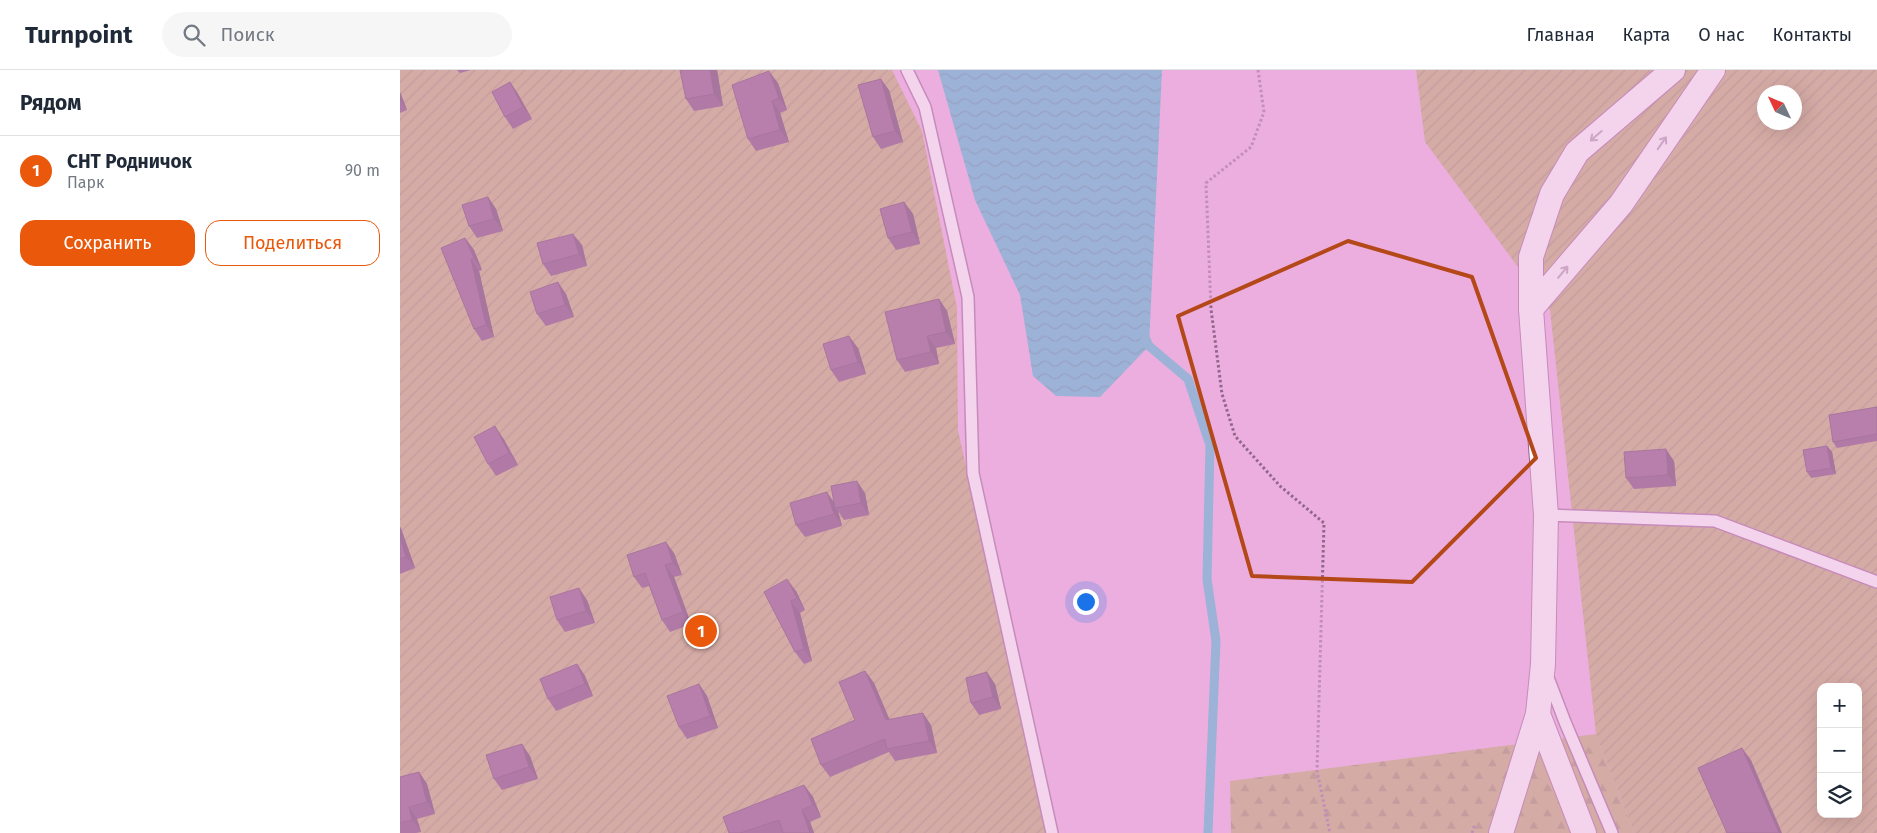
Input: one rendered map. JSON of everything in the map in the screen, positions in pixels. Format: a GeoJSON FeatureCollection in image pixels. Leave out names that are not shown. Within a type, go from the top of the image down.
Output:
{"type":"FeatureCollection","features":[{"type":"Feature","properties":{"kind":"street"},"geometry":{"type":"LineString","coordinates":[[1501,833],[1538,714],[1543,664],[1546,515],[1531,309],[1531,257],[1552,194],[1577,152],[1673,70]]}},
{"type":"Feature","properties":{"kind":"street"},"geometry":{"type":"LineString","coordinates":[[1531,309],[1620,204],[1713,70]]}},
{"type":"Feature","properties":{"kind":"street"},"geometry":{"type":"LineString","coordinates":[[1538,714],[1584,833]]}},
{"type":"Feature","properties":{"kind":"lane"},"geometry":{"type":"LineString","coordinates":[[906,70],[925,107],[968,297],[973,473],[1052,833]]}},
{"type":"Feature","properties":{"kind":"lane"},"geometry":{"type":"LineString","coordinates":[[1546,515],[1715,522],[1877,582]]}},
{"type":"Feature","properties":{"kind":"lane"},"geometry":{"type":"LineString","coordinates":[[1543,664],[1565,722],[1612,833]]}},
{"type":"Feature","properties":{"kind":"path"},"geometry":{"type":"LineString","coordinates":[[1258,70],[1264,112],[1251,147],[1206,182],[1211,309],[1222,394],[1235,436],[1280,486],[1324,523],[1316,771],[1330,833]]}},
{"type":"Feature","properties":{"kind":"path"},"geometry":{"type":"LineString","coordinates":[[1472,833],[1478,814]]}},
{"type":"Feature","properties":{"kind":"highlighted area"},"geometry":{"type":"Polygon","coordinates":[[[1348,241],[1472,277],[1536,458],[1412,582],[1252,576],[1178,316],[1348,241]]]}},
{"type":"Feature","properties":{"kind":"green space"},"geometry":{"type":"Polygon","coordinates":[[[400,70],[892,70],[922,131],[957,308],[958,430],[1046,833],[400,833],[400,70]]]}},
{"type":"Feature","properties":{"kind":"green space"},"geometry":{"type":"Polygon","coordinates":[[[1416,70],[1877,70],[1877,833],[1634,833],[1596,734],[1550,310],[1425,142],[1416,70]]]}},
{"type":"Feature","properties":{"kind":"green space"},"geometry":{"type":"Polygon","coordinates":[[[1596,734],[1634,833],[1231,833],[1230,781],[1596,734]]]}},
{"type":"Feature","properties":{"kind":"water"},"geometry":{"type":"Polygon","coordinates":[[[938,70],[1162,70],[1149,346],[1100,397],[1056,396],[1033,376],[1020,295],[975,200],[938,70]]]}},
{"type":"Feature","properties":{"kind":"building"},"geometry":{"type":"Polygon","coordinates":[[[680,70],[710,70],[714,94],[686,99],[680,70]]]}},
{"type":"Feature","properties":{"kind":"building"},"geometry":{"type":"Polygon","coordinates":[[[769,71],[779,98],[772,101],[780,130],[748,139],[732,85],[769,71]]]}},
{"type":"Feature","properties":{"kind":"building"},"geometry":{"type":"Polygon","coordinates":[[[881,79],[895,131],[873,137],[858,85],[881,79]]]}},
{"type":"Feature","properties":{"kind":"building"},"geometry":{"type":"Polygon","coordinates":[[[510,82],[523,107],[505,117],[492,92],[510,82]]]}},
{"type":"Feature","properties":{"kind":"building"},"geometry":{"type":"Polygon","coordinates":[[[488,197],[494,219],[469,226],[462,205],[488,197]]]}},
{"type":"Feature","properties":{"kind":"building"},"geometry":{"type":"Polygon","coordinates":[[[904,202],[912,232],[888,238],[880,209],[904,202]]]}},
{"type":"Feature","properties":{"kind":"building"},"geometry":{"type":"Polygon","coordinates":[[[573,234],[579,254],[543,264],[537,243],[573,234]]]}},
{"type":"Feature","properties":{"kind":"building"},"geometry":{"type":"Polygon","coordinates":[[[465,238],[474,258],[471,259],[486,325],[474,329],[441,248],[465,238]]]}},
{"type":"Feature","properties":{"kind":"building"},"geometry":{"type":"Polygon","coordinates":[[[558,282],[565,305],[537,314],[530,292],[558,282]]]}},
{"type":"Feature","properties":{"kind":"building"},"geometry":{"type":"Polygon","coordinates":[[[939,299],[946,332],[927,336],[931,352],[897,360],[885,312],[939,299]]]}},
{"type":"Feature","properties":{"kind":"building"},"geometry":{"type":"Polygon","coordinates":[[[849,336],[858,362],[831,370],[823,344],[849,336]]]}},
{"type":"Feature","properties":{"kind":"building"},"geometry":{"type":"Polygon","coordinates":[[[1877,407],[1877,434],[1833,442],[1829,415],[1877,407]]]}},
{"type":"Feature","properties":{"kind":"building"},"geometry":{"type":"Polygon","coordinates":[[[495,426],[509,453],[488,464],[474,437],[495,426]]]}},
{"type":"Feature","properties":{"kind":"building"},"geometry":{"type":"Polygon","coordinates":[[[1827,446],[1831,468],[1807,472],[1803,450],[1827,446]]]}},
{"type":"Feature","properties":{"kind":"building"},"geometry":{"type":"Polygon","coordinates":[[[1666,449],[1668,475],[1626,478],[1624,452],[1666,449]]]}},
{"type":"Feature","properties":{"kind":"building"},"geometry":{"type":"Polygon","coordinates":[[[857,481],[861,503],[835,508],[831,486],[857,481]]]}},
{"type":"Feature","properties":{"kind":"building"},"geometry":{"type":"Polygon","coordinates":[[[827,492],[834,514],[796,525],[790,503],[827,492]]]}},
{"type":"Feature","properties":{"kind":"building"},"geometry":{"type":"Polygon","coordinates":[[[400,538],[406,557],[400,559],[400,538]]]}},
{"type":"Feature","properties":{"kind":"building"},"geometry":{"type":"Polygon","coordinates":[[[666,542],[673,563],[665,565],[683,612],[662,620],[645,573],[634,577],[627,555],[666,542]]]}},
{"type":"Feature","properties":{"kind":"building"},"geometry":{"type":"Polygon","coordinates":[[[787,579],[797,598],[791,601],[804,649],[795,652],[764,592],[787,579]]]}},
{"type":"Feature","properties":{"kind":"building"},"geometry":{"type":"Polygon","coordinates":[[[579,588],[586,611],[557,620],[550,597],[579,588]]]}},
{"type":"Feature","properties":{"kind":"building"},"geometry":{"type":"Polygon","coordinates":[[[577,664],[585,684],[548,699],[540,679],[577,664]]]}},
{"type":"Feature","properties":{"kind":"building"},"geometry":{"type":"Polygon","coordinates":[[[865,671],[886,720],[923,713],[929,741],[887,749],[885,739],[821,765],[811,739],[855,720],[839,682],[865,671]]]}},
{"type":"Feature","properties":{"kind":"building"},"geometry":{"type":"Polygon","coordinates":[[[987,672],[993,697],[971,703],[966,678],[987,672]]]}},
{"type":"Feature","properties":{"kind":"building"},"geometry":{"type":"Polygon","coordinates":[[[699,684],[710,716],[679,727],[667,696],[699,684]]]}},
{"type":"Feature","properties":{"kind":"building"},"geometry":{"type":"Polygon","coordinates":[[[522,744],[529,767],[494,779],[486,755],[522,744]]]}},
{"type":"Feature","properties":{"kind":"building"},"geometry":{"type":"Polygon","coordinates":[[[1742,748],[1779,833],[1727,833],[1698,768],[1742,748]]]}},
{"type":"Feature","properties":{"kind":"building"},"geometry":{"type":"Polygon","coordinates":[[[419,772],[427,802],[409,807],[412,820],[400,823],[400,777],[419,772]]]}},
{"type":"Feature","properties":{"kind":"building"},"geometry":{"type":"Polygon","coordinates":[[[804,785],[813,805],[802,810],[810,833],[783,833],[779,820],[740,833],[729,833],[723,817],[804,785]]]}},
{"type":"Feature","properties":{"kind":"waterway"},"geometry":{"type":"LineString","coordinates":[[1145,337],[1149,346],[1188,379],[1210,445],[1207,579],[1216,641],[1208,833]]}},
{"type":"Feature","properties":{"kind":"place","name":"СНТ Родничок"},"geometry":{"type":"Point","coordinates":[701,631]}}]}
